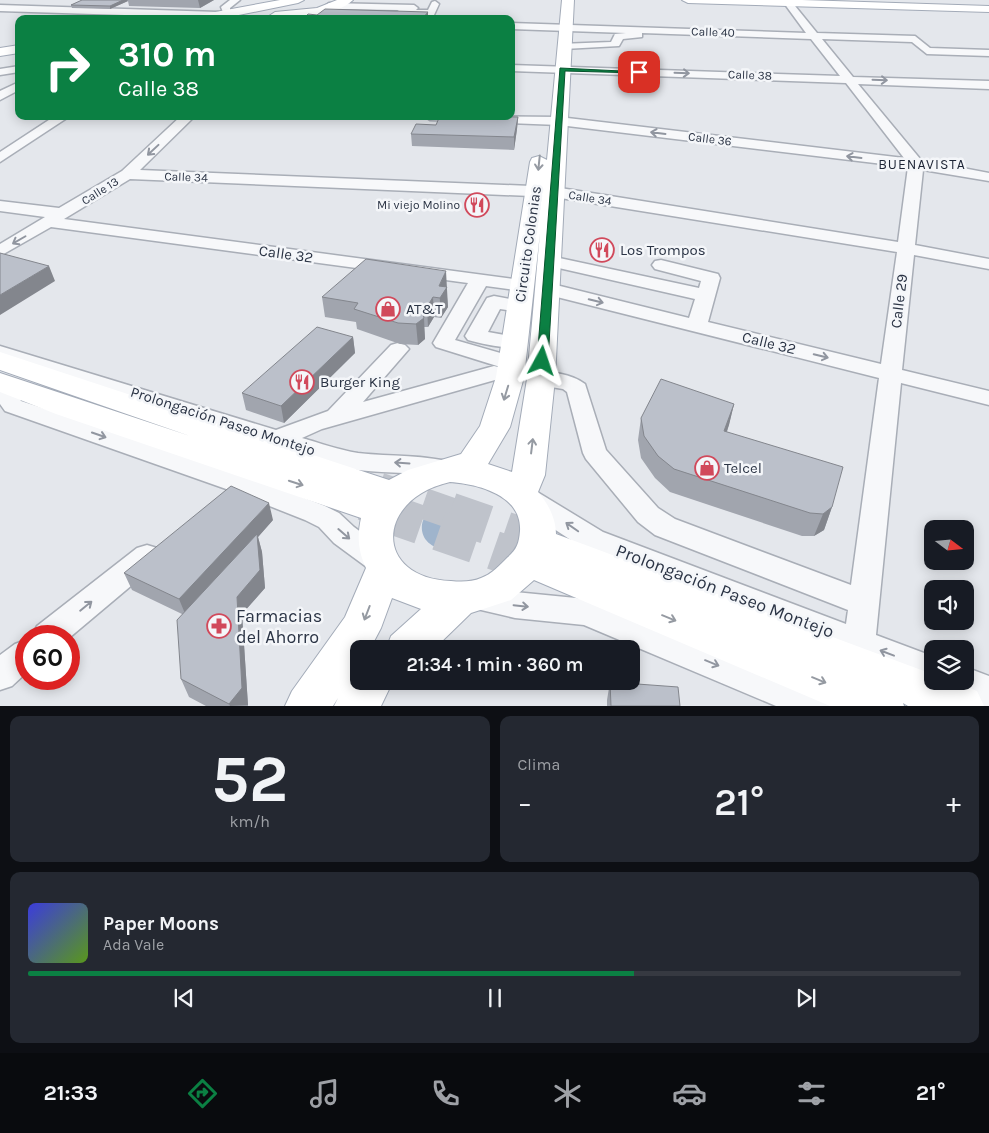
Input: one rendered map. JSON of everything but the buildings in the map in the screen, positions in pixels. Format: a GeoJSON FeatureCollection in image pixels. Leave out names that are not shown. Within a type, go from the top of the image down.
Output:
{"type":"FeatureCollection","features":[{"type":"Feature","properties":{"kind":"main road"},"geometry":{"type":"LineString","coordinates":[[294,15],[321,12],[346,0]]}},
{"type":"Feature","properties":{"kind":"main road","name":"Circuito Colonias"},"geometry":{"type":"LineString","coordinates":[[453,470],[473,462],[495,427],[520,295],[545,192],[557,69],[558,28],[568,0]]}},
{"type":"Feature","properties":{"kind":"main road"},"geometry":{"type":"LineString","coordinates":[[688,0],[989,9]]}},
{"type":"Feature","properties":{"kind":"main road"},"geometry":{"type":"LineString","coordinates":[[850,5],[875,3],[875,0]]}},
{"type":"Feature","properties":{"kind":"main road"},"geometry":{"type":"LineString","coordinates":[[904,0],[989,2]]}},
{"type":"Feature","properties":{"kind":"main road"},"geometry":{"type":"LineString","coordinates":[[914,0],[916,3],[924,5],[989,9]]}},
{"type":"Feature","properties":{"kind":"main road"},"geometry":{"type":"LineString","coordinates":[[210,15],[287,1]]}},
{"type":"Feature","properties":{"kind":"main road"},"geometry":{"type":"LineString","coordinates":[[0,52],[15,50]]}},
{"type":"Feature","properties":{"kind":"main road"},"geometry":{"type":"LineString","coordinates":[[0,58],[15,55]]}},
{"type":"Feature","properties":{"kind":"main road","name":"Circuito Colonias"},"geometry":{"type":"LineString","coordinates":[[523,495],[528,475],[541,380],[548,289],[550,261],[545,192]]}},
{"type":"Feature","properties":{"kind":"main road","name":"Prolongación Paseo Montejo"},"geometry":{"type":"LineString","coordinates":[[0,362],[370,496],[67,407],[0,384]]}},
{"type":"Feature","properties":{"kind":"main road"},"geometry":{"type":"LineString","coordinates":[[453,470],[481,472],[495,477],[523,495],[536,514],[538,534],[533,554],[520,573],[499,588],[467,597],[430,596],[404,585],[384,565],[375,545],[376,527],[382,510],[394,495],[410,483],[429,475],[453,470]]}},
{"type":"Feature","properties":{"kind":"main road","name":"Prolongación Paseo Montejo"},"geometry":{"type":"LineString","coordinates":[[882,706],[547,557],[962,706]]}},
{"type":"Feature","properties":{"kind":"main road"},"geometry":{"type":"LineString","coordinates":[[307,706],[361,628],[384,565]]}},
{"type":"Feature","properties":{"kind":"main road"},"geometry":{"type":"LineString","coordinates":[[417,640],[467,597]]}},
{"type":"Feature","properties":{"kind":"main road"},"geometry":{"type":"LineString","coordinates":[[356,706],[366,690]]}},
{"type":"Feature","properties":{"kind":"street"},"geometry":{"type":"LineString","coordinates":[[22,15],[36,9],[78,0]]}},
{"type":"Feature","properties":{"kind":"street"},"geometry":{"type":"LineString","coordinates":[[224,13],[224,7],[236,0]]}},
{"type":"Feature","properties":{"kind":"street"},"geometry":{"type":"LineString","coordinates":[[788,3],[916,164]]}},
{"type":"Feature","properties":{"kind":"street"},"geometry":{"type":"LineString","coordinates":[[56,5],[82,14],[133,13],[149,15],[167,14],[173,11],[199,12],[198,15]]}},
{"type":"Feature","properties":{"kind":"street"},"geometry":{"type":"LineString","coordinates":[[321,12],[362,7],[437,5],[432,13],[408,15]]}},
{"type":"Feature","properties":{"kind":"street"},"geometry":{"type":"LineString","coordinates":[[0,8],[36,9]]}},
{"type":"Feature","properties":{"kind":"street"},"geometry":{"type":"LineString","coordinates":[[321,12],[377,15]]}},
{"type":"Feature","properties":{"kind":"street","name":"Calle 40"},"geometry":{"type":"LineString","coordinates":[[515,26],[915,39],[927,51],[989,53]]}},
{"type":"Feature","properties":{"kind":"street"},"geometry":{"type":"LineString","coordinates":[[558,28],[611,46],[621,36],[649,34],[653,30]]}},
{"type":"Feature","properties":{"kind":"street","name":"Calle 38"},"geometry":{"type":"LineString","coordinates":[[515,68],[989,85]]}},
{"type":"Feature","properties":{"kind":"street"},"geometry":{"type":"LineString","coordinates":[[0,72],[15,70]]}},
{"type":"Feature","properties":{"kind":"street"},"geometry":{"type":"LineString","coordinates":[[0,96],[15,87]]}},
{"type":"Feature","properties":{"kind":"street"},"geometry":{"type":"LineString","coordinates":[[0,96],[15,97]]}},
{"type":"Feature","properties":{"kind":"street","name":"Calle 36"},"geometry":{"type":"LineString","coordinates":[[515,119],[551,120],[916,164],[989,177]]}},
{"type":"Feature","properties":{"kind":"street"},"geometry":{"type":"LineString","coordinates":[[0,158],[58,120]]}},
{"type":"Feature","properties":{"kind":"street","name":"Calle 13"},"geometry":{"type":"LineString","coordinates":[[0,251],[127,174],[184,120]]}},
{"type":"Feature","properties":{"kind":"street","name":"Calle 29"},"geometry":{"type":"LineString","coordinates":[[859,642],[916,164]]}},
{"type":"Feature","properties":{"kind":"street","name":"Calle 34"},"geometry":{"type":"LineString","coordinates":[[127,174],[545,192],[905,248],[989,264]]}},
{"type":"Feature","properties":{"kind":"street","name":"Calle 32"},"geometry":{"type":"LineString","coordinates":[[0,206],[57,218],[480,279],[520,295]]}},
{"type":"Feature","properties":{"kind":"street"},"geometry":{"type":"LineString","coordinates":[[550,261],[705,295]]}},
{"type":"Feature","properties":{"kind":"street"},"geometry":{"type":"LineString","coordinates":[[661,265],[711,278],[697,326]]}},
{"type":"Feature","properties":{"kind":"street"},"geometry":{"type":"LineString","coordinates":[[480,279],[443,343],[507,360]]}},
{"type":"Feature","properties":{"kind":"street","name":"Calle 32"},"geometry":{"type":"LineString","coordinates":[[548,289],[989,398]]}},
{"type":"Feature","properties":{"kind":"street"},"geometry":{"type":"LineString","coordinates":[[507,360],[475,336],[494,302],[520,295]]}},
{"type":"Feature","properties":{"kind":"street"},"geometry":{"type":"LineString","coordinates":[[334,419],[398,349]]}},
{"type":"Feature","properties":{"kind":"street","name":"Prolongación Paseo Montejo"},"geometry":{"type":"LineString","coordinates":[[0,352],[276,439],[359,462],[398,462],[453,470]]}},
{"type":"Feature","properties":{"kind":"street"},"geometry":{"type":"LineString","coordinates":[[276,439],[314,423],[431,391],[507,360]]}},
{"type":"Feature","properties":{"kind":"street"},"geometry":{"type":"LineString","coordinates":[[541,380],[569,383],[578,389],[595,453],[648,515],[665,527],[864,603]]}},
{"type":"Feature","properties":{"kind":"street","name":"Prolongación Paseo Montejo"},"geometry":{"type":"LineString","coordinates":[[0,384],[13,406],[238,483],[316,512],[329,520],[344,535],[384,565]]}},
{"type":"Feature","properties":{"kind":"street"},"geometry":{"type":"LineString","coordinates":[[431,391],[478,392]]}},
{"type":"Feature","properties":{"kind":"street"},"geometry":{"type":"LineString","coordinates":[[215,502],[238,483]]}},
{"type":"Feature","properties":{"kind":"street","name":"Prolongación Paseo Montejo"},"geometry":{"type":"LineString","coordinates":[[523,495],[593,540],[924,667]]}},
{"type":"Feature","properties":{"kind":"street"},"geometry":{"type":"LineString","coordinates":[[62,625],[170,538]]}},
{"type":"Feature","properties":{"kind":"street"},"geometry":{"type":"LineString","coordinates":[[467,597],[516,605],[586,612],[818,706]]}},
{"type":"Feature","properties":{"kind":"street"},"geometry":{"type":"LineString","coordinates":[[0,675],[15,663]]}},
{"type":"Feature","properties":{"kind":"street"},"geometry":{"type":"LineString","coordinates":[[974,686],[989,692]]}},
{"type":"Feature","properties":{"kind":"water"},"geometry":{"type":"Polygon","coordinates":[[[450,502],[464,504],[473,509],[479,516],[482,524],[480,533],[475,540],[466,546],[453,549],[440,548],[430,544],[424,537],[422,529],[423,521],[428,512],[437,506],[450,502]]]}},
{"type":"Feature","properties":{"kind":"tunnel"},"geometry":{"type":"LineString","coordinates":[[379,488],[454,514]]}},
{"type":"Feature","properties":{"kind":"tunnel"},"geometry":{"type":"LineString","coordinates":[[363,505],[388,514]]}},
{"type":"Feature","properties":{"kind":"tunnel"},"geometry":{"type":"LineString","coordinates":[[384,512],[542,567]]}},
{"type":"Feature","properties":{"kind":"tunnel"},"geometry":{"type":"LineString","coordinates":[[450,512],[552,547]]}},
{"type":"Feature","properties":{"kind":"place","name":"Mi viejo Molino"},"geometry":{"type":"Point","coordinates":[477,205]}},
{"type":"Feature","properties":{"kind":"place","name":"Los Trompos"},"geometry":{"type":"Point","coordinates":[602,250]}},
{"type":"Feature","properties":{"kind":"place","name":"AT&T"},"geometry":{"type":"Point","coordinates":[388,309]}},
{"type":"Feature","properties":{"kind":"place","name":"Burger King"},"geometry":{"type":"Point","coordinates":[302,382]}},
{"type":"Feature","properties":{"kind":"place","name":"Telcel"},"geometry":{"type":"Point","coordinates":[707,468]}},
{"type":"Feature","properties":{"kind":"place","name":"Farmacias del Ahorro"},"geometry":{"type":"Point","coordinates":[219,626]}},
{"type":"Feature","properties":{"kind":"district","name":"BUENAVISTA"},"geometry":{"type":"Point","coordinates":[922,164]}},
{"type":"Feature","properties":{"kind":"route"},"geometry":{"type":"LineString","coordinates":[[542,361],[562,69],[639,72]]}}]}
